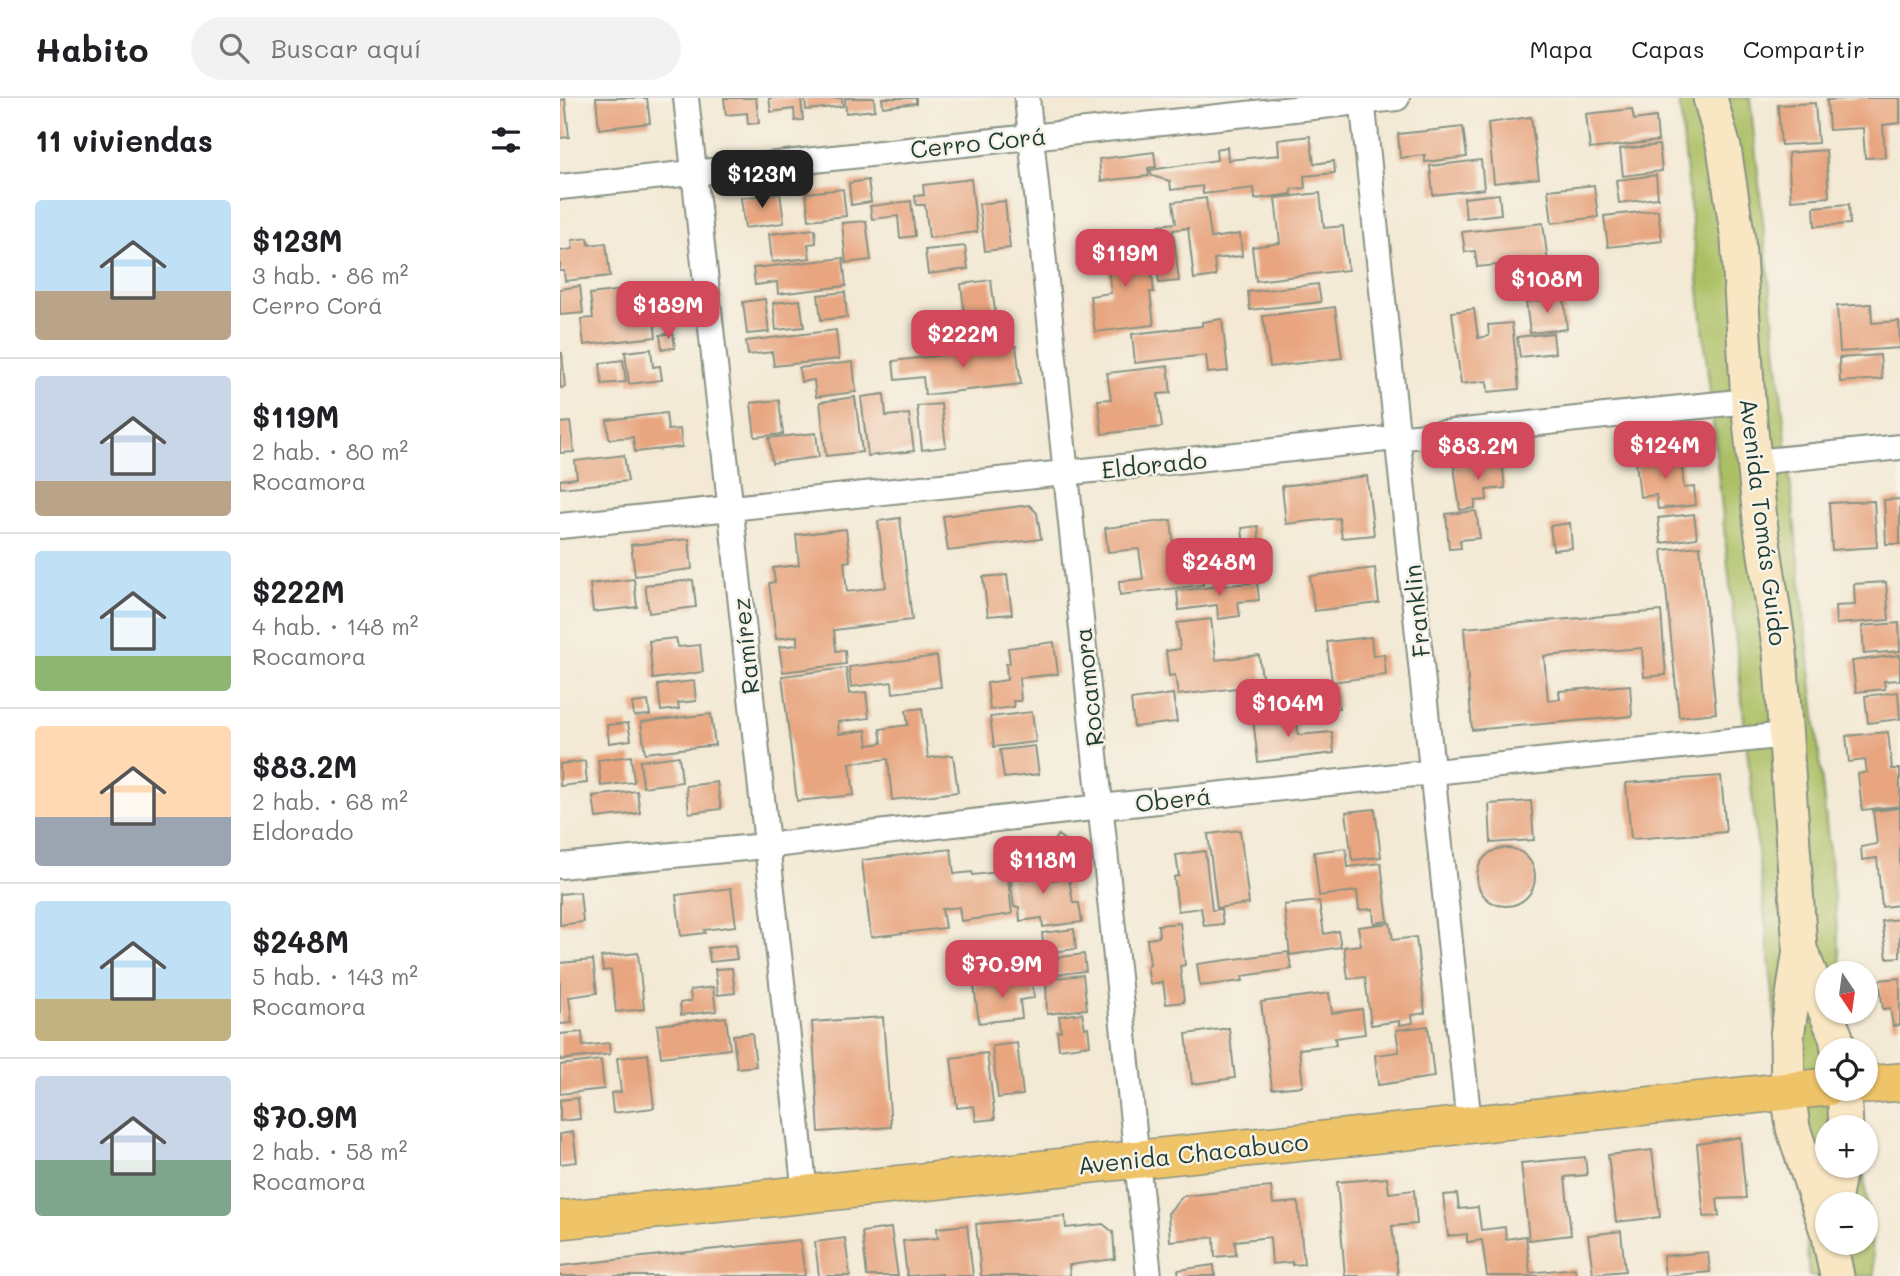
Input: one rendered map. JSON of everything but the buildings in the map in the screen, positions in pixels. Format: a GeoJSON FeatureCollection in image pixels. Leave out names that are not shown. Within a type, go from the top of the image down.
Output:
{"type":"FeatureCollection","features":[{"type":"Feature","properties":{"kind":"main road","name":"Avenida Tomás Guido"},"geometry":{"type":"LineString","coordinates":[[1710,98],[1724,148],[1738,239],[1748,401],[1761,529],[1780,652],[1800,949],[1787,1036],[1788,1091],[1793,1128],[1815,1195]]}},
{"type":"Feature","properties":{"kind":"main road","name":"Avenida Tomás Guido"},"geometry":{"type":"LineString","coordinates":[[1800,949],[1836,1038]]}},
{"type":"Feature","properties":{"kind":"main road"},"geometry":{"type":"LineString","coordinates":[[1878,1084],[1900,1082]]}},
{"type":"Feature","properties":{"kind":"main road","name":"Avenida Chacabuco"},"geometry":{"type":"LineString","coordinates":[[560,1220],[1815,1088]]}},
{"type":"Feature","properties":{"kind":"main road"},"geometry":{"type":"LineString","coordinates":[[1833,1255],[1837,1276]]}},
{"type":"Feature","properties":{"kind":"street","name":"Ramírez"},"geometry":{"type":"LineString","coordinates":[[686,98],[765,846],[805,1194]]}},
{"type":"Feature","properties":{"kind":"street","name":"Rocamora"},"geometry":{"type":"LineString","coordinates":[[1027,98],[1149,1276]]}},
{"type":"Feature","properties":{"kind":"street","name":"Cerro Corá"},"geometry":{"type":"LineString","coordinates":[[560,187],[1397,98]]}},
{"type":"Feature","properties":{"kind":"street","name":"Franklin"},"geometry":{"type":"LineString","coordinates":[[1362,100],[1469,1124]]}},
{"type":"Feature","properties":{"kind":"street","name":"Eldorado"},"geometry":{"type":"LineString","coordinates":[[560,526],[1748,401]]}},
{"type":"Feature","properties":{"kind":"street"},"geometry":{"type":"LineString","coordinates":[[1755,462],[1900,447]]}},
{"type":"Feature","properties":{"kind":"street","name":"Oberá"},"geometry":{"type":"LineString","coordinates":[[560,866],[1786,734]]}},
{"type":"Feature","properties":{"kind":"green space"},"geometry":{"type":"Polygon","coordinates":[[[1679,98],[1750,98],[1841,961],[1815,961],[1815,1024],[1847,1024],[1849,1038],[1815,1038],[1815,1101],[1838,1101],[1849,1115],[1815,1115],[1815,1178],[1864,1178],[1866,1192],[1815,1192],[1815,1255],[1873,1255],[1875,1276],[1809,1276],[1803,1201],[1783,1092],[1679,98]]]}}]}
